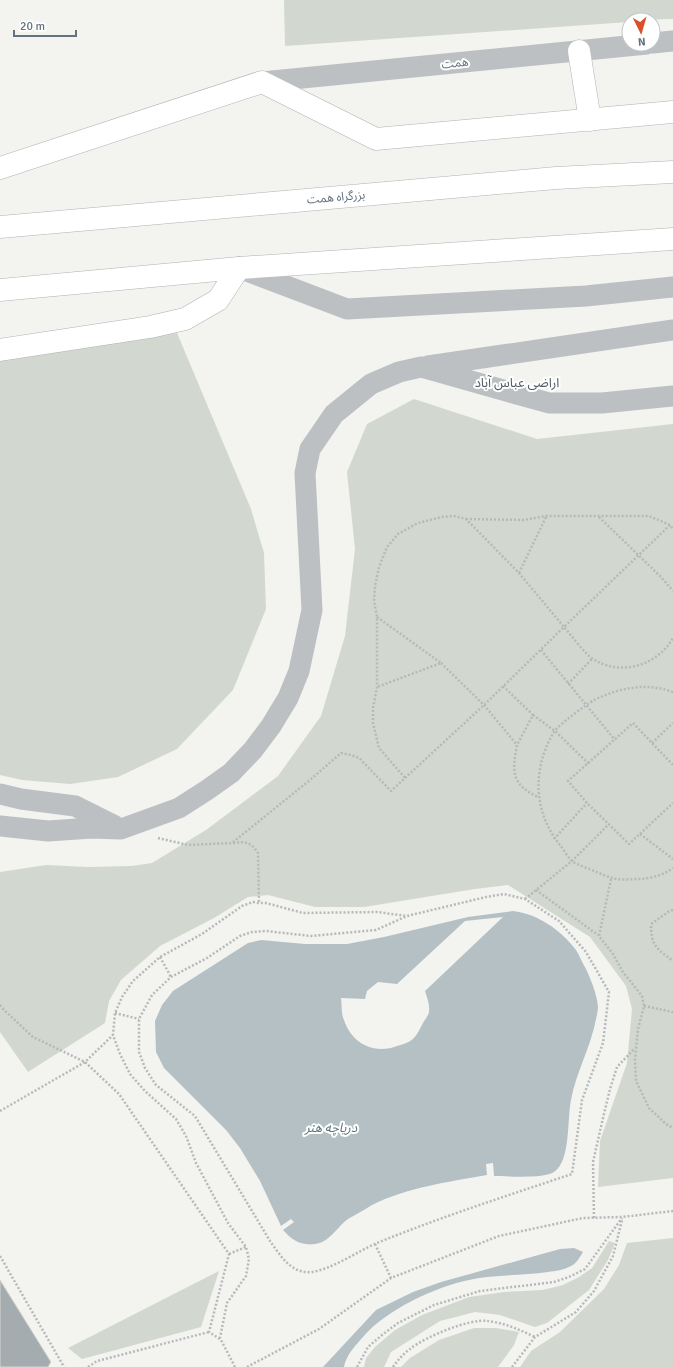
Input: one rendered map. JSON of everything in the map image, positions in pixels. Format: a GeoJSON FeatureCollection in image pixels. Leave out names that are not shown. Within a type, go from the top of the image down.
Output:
{"type":"FeatureCollection","features":[{"type":"Feature","properties":{"kind":"highway"},"geometry":{"type":"LineString","coordinates":[[579,51],[590,120]]}},
{"type":"Feature","properties":{"kind":"highway"},"geometry":{"type":"LineString","coordinates":[[0,168],[262,82],[376,139],[673,112]]}},
{"type":"Feature","properties":{"kind":"highway","name":"بزرگراه همت"},"geometry":{"type":"LineString","coordinates":[[0,226],[556,178],[673,172]]}},
{"type":"Feature","properties":{"kind":"highway"},"geometry":{"type":"LineString","coordinates":[[0,290],[239,268],[673,239]]}},
{"type":"Feature","properties":{"kind":"highway"},"geometry":{"type":"LineString","coordinates":[[0,350],[150,327],[185,319],[218,300],[239,268]]}},
{"type":"Feature","properties":{"kind":"street"},"geometry":{"type":"LineString","coordinates":[[661,43],[673,42]]}},
{"type":"Feature","properties":{"kind":"street","name":"همت"},"geometry":{"type":"LineString","coordinates":[[262,82],[621,47]]}},
{"type":"Feature","properties":{"kind":"street"},"geometry":{"type":"LineString","coordinates":[[239,268],[347,309],[586,296],[673,287]]}},
{"type":"Feature","properties":{"kind":"street"},"geometry":{"type":"LineString","coordinates":[[0,826],[48,831],[92,828],[121,829],[179,808],[208,790],[231,773],[253,750],[271,726],[288,698],[299,670],[312,610],[304,473],[310,449],[334,414],[371,384],[399,372],[422,367],[673,330]]}},
{"type":"Feature","properties":{"kind":"street"},"geometry":{"type":"LineString","coordinates":[[422,367],[549,403],[602,403],[673,396]]}},
{"type":"Feature","properties":{"kind":"street"},"geometry":{"type":"LineString","coordinates":[[0,794],[21,799],[74,806],[121,829]]}},
{"type":"Feature","properties":{"kind":"path"},"geometry":{"type":"LineString","coordinates":[[406,779],[379,748],[373,723],[373,708],[377,687],[377,617],[374,601],[378,567],[387,547],[398,534],[418,523],[442,517],[454,516],[466,520],[524,520],[546,516],[649,516],[673,528]]}},
{"type":"Feature","properties":{"kind":"path"},"geometry":{"type":"LineString","coordinates":[[519,573],[546,516]]}},
{"type":"Feature","properties":{"kind":"path"},"geometry":{"type":"LineString","coordinates":[[598,516],[638,556],[662,577],[673,592]]}},
{"type":"Feature","properties":{"kind":"path"},"geometry":{"type":"LineString","coordinates":[[466,520],[519,573],[592,659],[604,665],[635,667],[651,661],[668,647],[673,638]]}},
{"type":"Feature","properties":{"kind":"path"},"geometry":{"type":"LineString","coordinates":[[232,843],[341,753],[359,758],[391,791],[406,779],[484,705],[670,526]]}},
{"type":"Feature","properties":{"kind":"path"},"geometry":{"type":"LineString","coordinates":[[377,617],[441,663],[484,705],[517,745]]}},
{"type":"Feature","properties":{"kind":"path"},"geometry":{"type":"LineString","coordinates":[[541,650],[615,740]]}},
{"type":"Feature","properties":{"kind":"path"},"geometry":{"type":"LineString","coordinates":[[568,684],[592,659]]}},
{"type":"Feature","properties":{"kind":"path"},"geometry":{"type":"LineString","coordinates":[[377,687],[441,663]]}},
{"type":"Feature","properties":{"kind":"path"},"geometry":{"type":"LineString","coordinates":[[503,686],[533,716],[555,731],[589,764]]}},
{"type":"Feature","properties":{"kind":"path"},"geometry":{"type":"LineString","coordinates":[[673,692],[637,686],[617,690],[586,705],[555,731],[545,750],[539,772],[538,797],[544,818],[554,839],[572,861],[611,879],[647,879],[666,873],[673,868]]}},
{"type":"Feature","properties":{"kind":"path"},"geometry":{"type":"LineString","coordinates":[[533,716],[517,745],[513,765],[515,777],[525,791],[538,797]]}},
{"type":"Feature","properties":{"kind":"path"},"geometry":{"type":"LineString","coordinates":[[673,765],[633,723],[589,764],[568,781],[587,803],[630,844],[673,803]]}},
{"type":"Feature","properties":{"kind":"path"},"geometry":{"type":"LineString","coordinates":[[652,743],[673,723]]}},
{"type":"Feature","properties":{"kind":"path"},"geometry":{"type":"LineString","coordinates":[[554,839],[587,803]]}},
{"type":"Feature","properties":{"kind":"path"},"geometry":{"type":"LineString","coordinates":[[525,899],[572,861],[609,824]]}},
{"type":"Feature","properties":{"kind":"path"},"geometry":{"type":"LineString","coordinates":[[121,829],[188,845],[244,842],[254,847],[258,853],[259,903]]}},
{"type":"Feature","properties":{"kind":"path"},"geometry":{"type":"LineString","coordinates":[[640,834],[673,859]]}},
{"type":"Feature","properties":{"kind":"path"},"geometry":{"type":"LineString","coordinates":[[598,936],[611,879]]}},
{"type":"Feature","properties":{"kind":"path"},"geometry":{"type":"LineString","coordinates":[[536,890],[598,936],[613,954],[623,972],[642,996],[644,1006],[638,1029],[634,1060],[636,1081],[649,1108],[666,1124],[673,1128]]}},
{"type":"Feature","properties":{"kind":"path"},"geometry":{"type":"LineString","coordinates":[[504,894],[525,899],[559,921],[586,952],[609,992],[603,1043],[582,1100],[572,1174],[454,1213],[375,1244],[330,1266],[311,1272],[295,1270],[282,1258],[195,1116],[156,1085],[145,1068],[139,1052],[139,1019],[152,995],[171,977],[207,958],[240,936],[252,932],[266,931],[311,936],[376,930],[407,916],[486,896],[504,894]]}},
{"type":"Feature","properties":{"kind":"path"},"geometry":{"type":"LineString","coordinates":[[235,1367],[220,1338],[227,1303],[246,1276],[249,1260],[246,1247],[225,1216],[196,1163],[186,1136],[176,1119],[145,1091],[130,1074],[113,1035],[115,1013],[122,997],[133,981],[160,957],[202,934],[242,906],[253,902],[266,903],[303,913],[377,912],[407,916]]}},
{"type":"Feature","properties":{"kind":"path"},"geometry":{"type":"LineString","coordinates":[[673,910],[652,924],[652,937],[655,946],[673,961]]}},
{"type":"Feature","properties":{"kind":"path"},"geometry":{"type":"LineString","coordinates":[[160,957],[171,977]]}},
{"type":"Feature","properties":{"kind":"path"},"geometry":{"type":"LineString","coordinates":[[0,1005],[33,1037],[85,1062],[119,1094],[229,1254],[209,1332]]}},
{"type":"Feature","properties":{"kind":"path"},"geometry":{"type":"LineString","coordinates":[[644,1006],[673,1012]]}},
{"type":"Feature","properties":{"kind":"path"},"geometry":{"type":"LineString","coordinates":[[115,1013],[139,1019]]}},
{"type":"Feature","properties":{"kind":"path"},"geometry":{"type":"LineString","coordinates":[[0,1111],[85,1062],[113,1035]]}},
{"type":"Feature","properties":{"kind":"path"},"geometry":{"type":"LineString","coordinates":[[594,1218],[593,1162],[610,1089],[617,1067],[636,1048]]}},
{"type":"Feature","properties":{"kind":"path"},"geometry":{"type":"LineString","coordinates":[[247,1367],[319,1329],[391,1278],[500,1236],[583,1218],[622,1218],[673,1211]]}},
{"type":"Feature","properties":{"kind":"path"},"geometry":{"type":"LineString","coordinates":[[512,1367],[535,1337],[576,1312],[594,1291],[613,1256],[622,1218]]}},
{"type":"Feature","properties":{"kind":"path"},"geometry":{"type":"LineString","coordinates":[[357,1367],[368,1347],[382,1335],[398,1323],[434,1305],[480,1291],[554,1282],[585,1269],[622,1218]]}},
{"type":"Feature","properties":{"kind":"path"},"geometry":{"type":"LineString","coordinates":[[375,1244],[391,1278]]}},
{"type":"Feature","properties":{"kind":"path"},"geometry":{"type":"LineString","coordinates":[[229,1254],[246,1247]]}},
{"type":"Feature","properties":{"kind":"path"},"geometry":{"type":"LineString","coordinates":[[0,1256],[64,1367]]}},
{"type":"Feature","properties":{"kind":"path"},"geometry":{"type":"LineString","coordinates":[[393,1367],[411,1348],[436,1334],[467,1323],[486,1320],[511,1327],[535,1337]]}},
{"type":"Feature","properties":{"kind":"path"},"geometry":{"type":"LineString","coordinates":[[88,1367],[97,1361],[209,1332],[220,1339]]}},
{"type":"Feature","properties":{"kind":"shaded area"},"geometry":{"type":"Polygon","coordinates":[[[284,0],[673,0],[673,19],[661,19],[661,12],[621,12],[621,23],[285,46],[284,0]]]}},
{"type":"Feature","properties":{"kind":"shaded area"},"geometry":{"type":"Polygon","coordinates":[[[177,333],[251,509],[264,553],[266,609],[233,690],[177,749],[118,777],[70,784],[22,780],[0,775],[0,358],[177,333]]]}},
{"type":"Feature","properties":{"kind":"shaded area"},"geometry":{"type":"Polygon","coordinates":[[[414,399],[537,439],[673,424],[673,1178],[598,1187],[600,1141],[627,1063],[632,1009],[626,986],[590,937],[508,885],[364,907],[315,907],[268,895],[248,897],[214,918],[160,946],[121,980],[109,1001],[105,1023],[28,1072],[0,1032],[0,872],[46,865],[87,867],[132,866],[152,863],[206,830],[278,776],[321,716],[345,636],[355,549],[347,472],[367,424],[414,399]]]}},
{"type":"Feature","properties":{"kind":"shaded area"},"geometry":{"type":"Polygon","coordinates":[[[673,1238],[673,1367],[520,1367],[531,1351],[560,1332],[604,1289],[619,1265],[627,1243],[673,1238]]]}},
{"type":"Feature","properties":{"kind":"shaded area"},"geometry":{"type":"Polygon","coordinates":[[[609,1241],[615,1243],[608,1260],[589,1290],[547,1323],[535,1327],[500,1315],[475,1312],[440,1321],[391,1352],[384,1367],[364,1367],[366,1358],[375,1347],[395,1330],[422,1315],[469,1297],[504,1292],[543,1290],[563,1285],[592,1268],[609,1241]]]}},
{"type":"Feature","properties":{"kind":"shaded area"},"geometry":{"type":"Polygon","coordinates":[[[219,1271],[201,1327],[82,1359],[68,1348],[219,1271]]]}},
{"type":"Feature","properties":{"kind":"shaded area"},"geometry":{"type":"Polygon","coordinates":[[[474,1328],[496,1328],[519,1332],[514,1345],[498,1367],[401,1367],[410,1358],[439,1340],[474,1328]]]}},
{"type":"Feature","properties":{"kind":"water","name":"دریاچه هنر"},"geometry":{"type":"Polygon","coordinates":[[[513,911],[540,919],[563,936],[576,950],[594,987],[598,1007],[597,1014],[591,1040],[573,1090],[566,1149],[563,1159],[554,1172],[542,1176],[494,1176],[493,1163],[486,1164],[487,1175],[414,1189],[372,1205],[348,1219],[329,1237],[320,1243],[305,1244],[297,1242],[283,1230],[294,1222],[291,1219],[281,1226],[260,1181],[240,1148],[226,1130],[164,1068],[156,1052],[155,1021],[162,1005],[173,991],[248,943],[261,940],[305,944],[347,944],[384,937],[468,917],[513,911]],[[503,917],[465,921],[397,984],[378,982],[367,991],[365,999],[341,998],[343,1018],[347,1028],[357,1040],[370,1047],[378,1049],[386,1049],[408,1042],[414,1038],[429,1012],[425,991],[503,917]]]}},
{"type":"Feature","properties":{"kind":"water"},"geometry":{"type":"Polygon","coordinates":[[[574,1248],[583,1252],[578,1260],[575,1264],[557,1271],[469,1280],[441,1288],[412,1301],[384,1318],[373,1327],[352,1350],[344,1367],[323,1367],[376,1310],[413,1292],[441,1282],[560,1249],[574,1248]]]}},
{"type":"Feature","properties":{"kind":"building"},"geometry":{"type":"Polygon","coordinates":[[[0,1280],[51,1362],[48,1367],[0,1367],[0,1280]]]}},
{"type":"Feature","properties":{"kind":"district","name":"اراضی عباس آباد"},"geometry":{"type":"Point","coordinates":[517,382]}}]}
